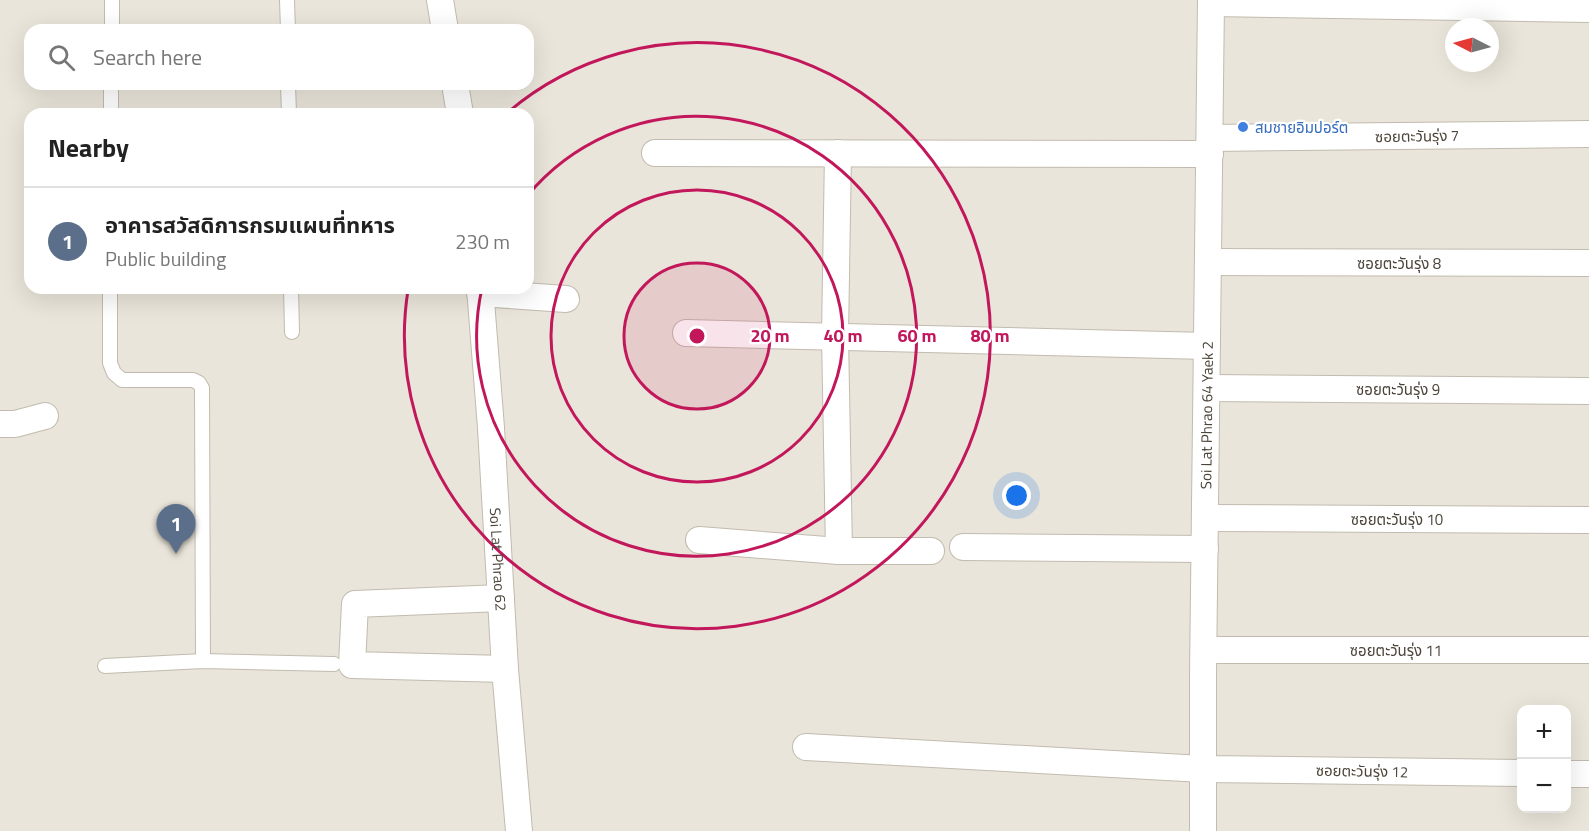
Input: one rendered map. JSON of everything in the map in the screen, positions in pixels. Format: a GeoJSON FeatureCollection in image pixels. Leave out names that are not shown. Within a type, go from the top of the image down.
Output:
{"type":"FeatureCollection","features":[{"type":"Feature","properties":{"kind":"street"},"geometry":{"type":"LineString","coordinates":[[440,0],[444,24]]}},
{"type":"Feature","properties":{"kind":"street"},"geometry":{"type":"LineString","coordinates":[[1211,2],[1589,9]]}},
{"type":"Feature","properties":{"kind":"street","name":"Soi Lat Phrao 64 Yaek 2"},"geometry":{"type":"LineString","coordinates":[[1203,831],[1211,2]]}},
{"type":"Feature","properties":{"kind":"street"},"geometry":{"type":"LineString","coordinates":[[456,90],[459,108]]}},
{"type":"Feature","properties":{"kind":"street","name":"ซอยตะวันรุ่ง 7"},"geometry":{"type":"LineString","coordinates":[[655,153],[838,153],[1210,146],[1589,134]]}},
{"type":"Feature","properties":{"kind":"street"},"geometry":{"type":"LineString","coordinates":[[838,153],[835,336],[839,551]]}},
{"type":"Feature","properties":{"kind":"street","name":"ซอยตะวันรุ่ง 8"},"geometry":{"type":"LineString","coordinates":[[1209,262],[1589,264]]}},
{"type":"Feature","properties":{"kind":"street","name":"Soi Lat Phrao 62"},"geometry":{"type":"LineString","coordinates":[[480,294],[491,428],[505,669],[519,831]]}},
{"type":"Feature","properties":{"kind":"street"},"geometry":{"type":"LineString","coordinates":[[512,294],[566,299]]}},
{"type":"Feature","properties":{"kind":"street"},"geometry":{"type":"LineString","coordinates":[[686,333],[1207,346]]}},
{"type":"Feature","properties":{"kind":"street","name":"ซอยตะวันรุ่ง 9"},"geometry":{"type":"LineString","coordinates":[[1207,388],[1589,391]]}},
{"type":"Feature","properties":{"kind":"street"},"geometry":{"type":"LineString","coordinates":[[0,424],[15,424],[45,416]]}},
{"type":"Feature","properties":{"kind":"street","name":"ซอยตะวันรุ่ง 10"},"geometry":{"type":"LineString","coordinates":[[1205,518],[1589,520]]}},
{"type":"Feature","properties":{"kind":"street"},"geometry":{"type":"LineString","coordinates":[[699,540],[839,551],[932,550]]}},
{"type":"Feature","properties":{"kind":"street"},"geometry":{"type":"LineString","coordinates":[[963,548],[1205,549]]}},
{"type":"Feature","properties":{"kind":"street"},"geometry":{"type":"LineString","coordinates":[[501,598],[355,604],[352,665],[505,669]]}},
{"type":"Feature","properties":{"kind":"street","name":"ซอยตะวันรุ่ง 11"},"geometry":{"type":"LineString","coordinates":[[1204,650],[1589,650]]}},
{"type":"Feature","properties":{"kind":"street","name":"ซอยตะวันรุ่ง 12"},"geometry":{"type":"LineString","coordinates":[[806,747],[1203,769],[1517,773]]}},
{"type":"Feature","properties":{"kind":"street"},"geometry":{"type":"LineString","coordinates":[[1571,774],[1589,774]]}},
{"type":"Feature","properties":{"kind":"lane"},"geometry":{"type":"LineString","coordinates":[[112,0],[112,24]]}},
{"type":"Feature","properties":{"kind":"lane"},"geometry":{"type":"LineString","coordinates":[[287,0],[288,24]]}},
{"type":"Feature","properties":{"kind":"lane"},"geometry":{"type":"LineString","coordinates":[[111,90],[111,108]]}},
{"type":"Feature","properties":{"kind":"lane"},"geometry":{"type":"LineString","coordinates":[[288,90],[289,108]]}},
{"type":"Feature","properties":{"kind":"lane"},"geometry":{"type":"LineString","coordinates":[[110,294],[110,363],[114,373],[122,380],[193,380],[202,388],[203,661]]}},
{"type":"Feature","properties":{"kind":"lane"},"geometry":{"type":"LineString","coordinates":[[291,294],[292,332]]}},
{"type":"Feature","properties":{"kind":"lane"},"geometry":{"type":"LineString","coordinates":[[105,666],[203,661],[334,664]]}},
{"type":"Feature","properties":{"kind":"shaded area"},"geometry":{"type":"Polygon","coordinates":[[[0,0],[1589,0],[1589,831],[0,831],[0,0]]]}},
{"type":"Feature","properties":{"kind":"place","name":"สมชายอิมปอร์ต"},"geometry":{"type":"Point","coordinates":[1243,127]}},
{"type":"Feature","properties":{"kind":"place","name":"อาคารสวัสดิการกรมแผนที่ทหาร"},"geometry":{"type":"Point","coordinates":[176,554]}}]}
